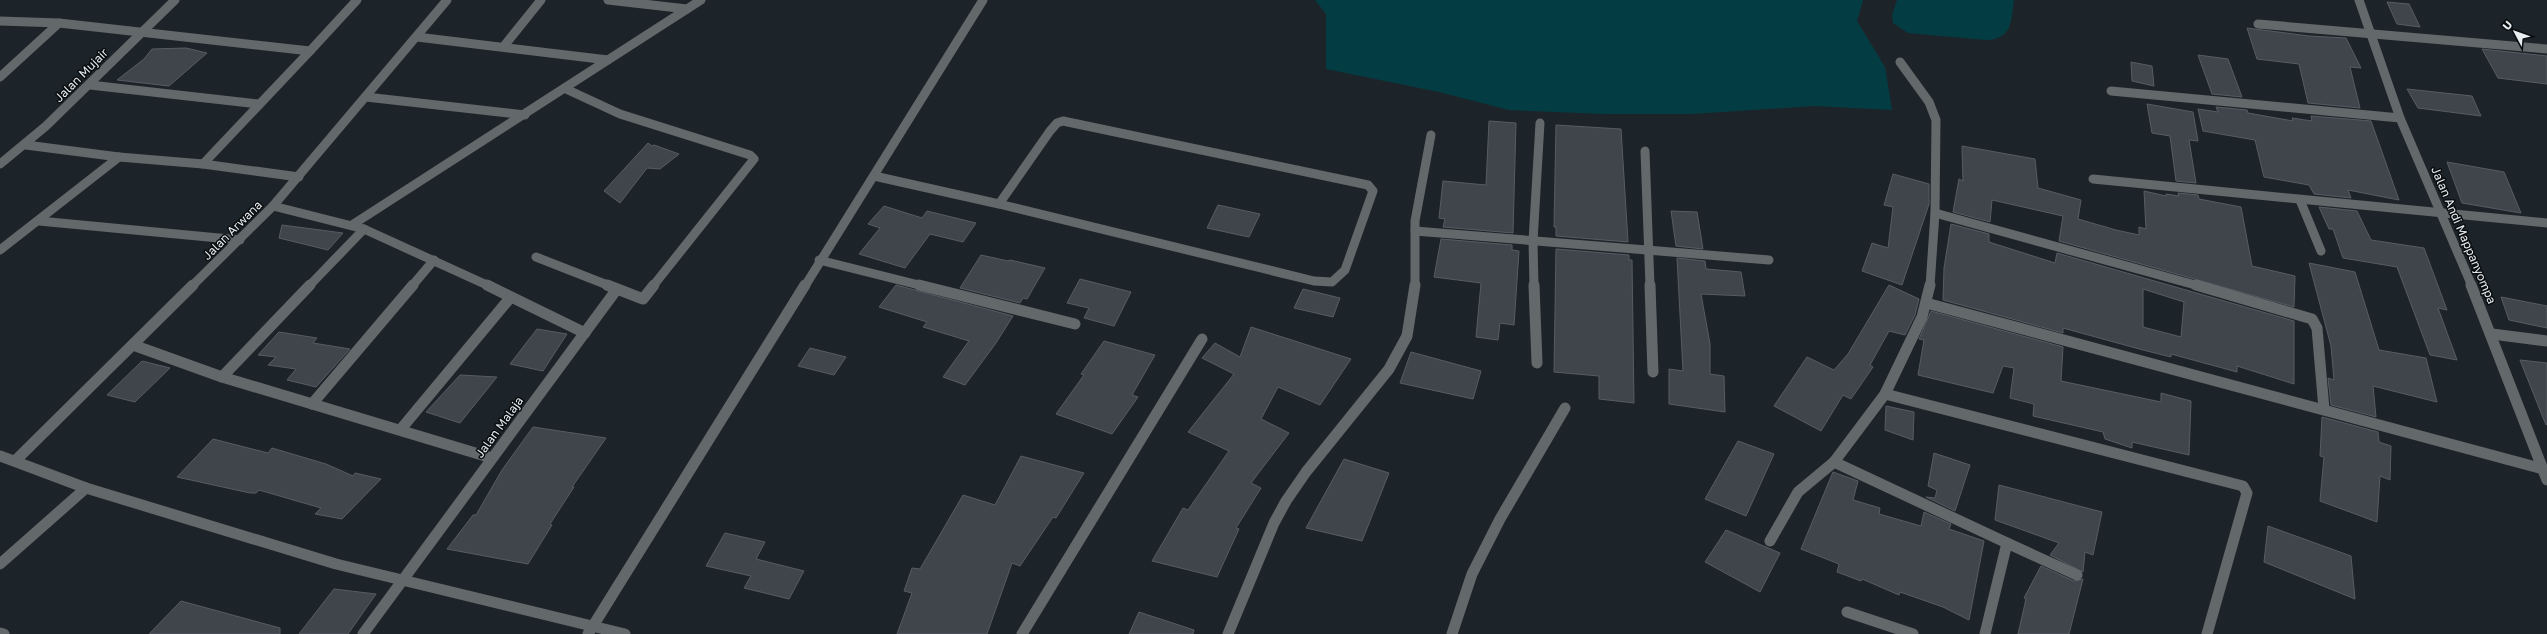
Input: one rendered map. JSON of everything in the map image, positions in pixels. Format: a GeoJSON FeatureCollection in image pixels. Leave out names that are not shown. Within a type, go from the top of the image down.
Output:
{"type":"FeatureCollection","features":[{"type":"Feature","properties":{"kind":"street","name":"Jalan Mujair"},"geometry":{"type":"LineString","coordinates":[[0,164],[26,145],[90,85],[140,31],[175,0]]}},
{"type":"Feature","properties":{"kind":"street"},"geometry":{"type":"LineString","coordinates":[[203,164],[357,0]]}},
{"type":"Feature","properties":{"kind":"street","name":"Jalan Arwana"},"geometry":{"type":"LineString","coordinates":[[15,461],[273,206],[300,177],[446,0]]}},
{"type":"Feature","properties":{"kind":"street"},"geometry":{"type":"LineString","coordinates":[[504,46],[541,0]]}},
{"type":"Feature","properties":{"kind":"street"},"geometry":{"type":"LineString","coordinates":[[608,0],[688,9]]}},
{"type":"Feature","properties":{"kind":"street"},"geometry":{"type":"LineString","coordinates":[[352,225],[566,89],[701,0]]}},
{"type":"Feature","properties":{"kind":"street"},"geometry":{"type":"LineString","coordinates":[[590,630],[983,0]]}},
{"type":"Feature","properties":{"kind":"street","name":"Jalan Andi Mappanyompa"},"geometry":{"type":"LineString","coordinates":[[2359,0],[2372,32],[2400,118],[2492,334],[2547,480]]}},
{"type":"Feature","properties":{"kind":"street"},"geometry":{"type":"LineString","coordinates":[[0,21],[60,23],[310,51]]}},
{"type":"Feature","properties":{"kind":"street"},"geometry":{"type":"LineString","coordinates":[[0,77],[60,23]]}},
{"type":"Feature","properties":{"kind":"street"},"geometry":{"type":"LineString","coordinates":[[2258,24],[2372,32],[2547,48]]}},
{"type":"Feature","properties":{"kind":"street"},"geometry":{"type":"LineString","coordinates":[[417,37],[504,46],[608,60]]}},
{"type":"Feature","properties":{"kind":"street"},"geometry":{"type":"LineString","coordinates":[[1770,541],[1798,492],[1834,462],[1885,394],[1922,317],[1926,303],[1930,286],[1935,213],[1936,120],[1933,108],[1900,62]]}},
{"type":"Feature","properties":{"kind":"street"},"geometry":{"type":"LineString","coordinates":[[90,85],[259,104]]}},
{"type":"Feature","properties":{"kind":"street"},"geometry":{"type":"LineString","coordinates":[[536,256],[639,299],[646,298],[754,159],[750,155],[608,110],[566,89]]}},
{"type":"Feature","properties":{"kind":"street"},"geometry":{"type":"LineString","coordinates":[[2111,91],[2400,118]]}},
{"type":"Feature","properties":{"kind":"street"},"geometry":{"type":"LineString","coordinates":[[366,97],[525,115]]}},
{"type":"Feature","properties":{"kind":"street"},"geometry":{"type":"LineString","coordinates":[[874,176],[998,204],[1323,283],[1332,282],[1345,270],[1373,191],[1368,185],[1063,121],[1057,123],[1050,131],[998,204]]}},
{"type":"Feature","properties":{"kind":"street"},"geometry":{"type":"LineString","coordinates":[[1537,364],[1533,241],[1540,123]]}},
{"type":"Feature","properties":{"kind":"street"},"geometry":{"type":"LineString","coordinates":[[1228,634],[1274,523],[1286,501],[1306,472],[1389,369],[1407,336],[1416,285],[1415,231],[1431,135]]}},
{"type":"Feature","properties":{"kind":"street"},"geometry":{"type":"LineString","coordinates":[[26,145],[119,157],[203,164],[300,177]]}},
{"type":"Feature","properties":{"kind":"street"},"geometry":{"type":"LineString","coordinates":[[1645,151],[1653,372]]}},
{"type":"Feature","properties":{"kind":"street"},"geometry":{"type":"LineString","coordinates":[[0,250],[119,157]]}},
{"type":"Feature","properties":{"kind":"street"},"geometry":{"type":"LineString","coordinates":[[2093,179],[2440,214],[2547,223]]}},
{"type":"Feature","properties":{"kind":"street"},"geometry":{"type":"LineString","coordinates":[[2300,200],[2321,251]]}},
{"type":"Feature","properties":{"kind":"street"},"geometry":{"type":"LineString","coordinates":[[273,206],[364,229],[434,260],[510,298],[585,332]]}},
{"type":"Feature","properties":{"kind":"street"},"geometry":{"type":"LineString","coordinates":[[1935,213],[2297,312],[2312,319],[2317,328],[2324,409]]}},
{"type":"Feature","properties":{"kind":"street"},"geometry":{"type":"LineString","coordinates":[[39,221],[240,240]]}},
{"type":"Feature","properties":{"kind":"street"},"geometry":{"type":"LineString","coordinates":[[222,377],[364,229]]}},
{"type":"Feature","properties":{"kind":"street"},"geometry":{"type":"LineString","coordinates":[[1415,231],[1769,260]]}},
{"type":"Feature","properties":{"kind":"street"},"geometry":{"type":"LineString","coordinates":[[312,404],[434,260]]}},
{"type":"Feature","properties":{"kind":"street"},"geometry":{"type":"LineString","coordinates":[[820,260],[1074,324]]}},
{"type":"Feature","properties":{"kind":"street","name":"Jalan Malaja"},"geometry":{"type":"LineString","coordinates":[[363,634],[617,289]]}},
{"type":"Feature","properties":{"kind":"street"},"geometry":{"type":"LineString","coordinates":[[401,429],[510,298]]}},
{"type":"Feature","properties":{"kind":"street"},"geometry":{"type":"LineString","coordinates":[[1926,303],[2543,468]]}},
{"type":"Feature","properties":{"kind":"street"},"geometry":{"type":"LineString","coordinates":[[2492,334],[2547,341]]}},
{"type":"Feature","properties":{"kind":"street"},"geometry":{"type":"LineString","coordinates":[[1022,634],[1189,357],[1202,339]]}},
{"type":"Feature","properties":{"kind":"street"},"geometry":{"type":"LineString","coordinates":[[133,345],[222,377],[401,429],[492,458]]}},
{"type":"Feature","properties":{"kind":"street"},"geometry":{"type":"LineString","coordinates":[[1885,394],[2244,486],[2247,493],[2207,634]]}},
{"type":"Feature","properties":{"kind":"street"},"geometry":{"type":"LineString","coordinates":[[1452,634],[1472,574],[1500,520],[1565,408]]}},
{"type":"Feature","properties":{"kind":"street"},"geometry":{"type":"LineString","coordinates":[[0,456],[86,488],[203,525],[402,581],[590,630],[625,634]]}},
{"type":"Feature","properties":{"kind":"street"},"geometry":{"type":"LineString","coordinates":[[1834,462],[2077,575]]}},
{"type":"Feature","properties":{"kind":"street"},"geometry":{"type":"LineString","coordinates":[[0,564],[86,488]]}},
{"type":"Feature","properties":{"kind":"street"},"geometry":{"type":"LineString","coordinates":[[1985,634],[2008,542]]}},
{"type":"Feature","properties":{"kind":"street"},"geometry":{"type":"LineString","coordinates":[[1847,612],[1913,634]]}},
{"type":"Feature","properties":{"kind":"street"},"geometry":{"type":"LineString","coordinates":[[0,633],[4,634]]}},
{"type":"Feature","properties":{"kind":"water"},"geometry":{"type":"Polygon","coordinates":[[[1315,0],[1863,0],[1857,21],[1885,67],[1892,110],[1815,106],[1691,114],[1604,114],[1509,110],[1439,92],[1326,69],[1326,14],[1315,0]]]}},
{"type":"Feature","properties":{"kind":"water"},"geometry":{"type":"Polygon","coordinates":[[[1897,0],[2014,0],[2009,28],[2001,36],[1995,39],[1986,40],[1908,33],[1893,23],[1892,15],[1897,0]]]}},
{"type":"Feature","properties":{"kind":"building"},"geometry":{"type":"Polygon","coordinates":[[[2387,2],[2409,4],[2420,27],[2397,24],[2387,2]]]}},
{"type":"Feature","properties":{"kind":"building"},"geometry":{"type":"Polygon","coordinates":[[[2247,28],[2309,36],[2346,38],[2361,68],[2350,67],[2360,108],[2308,103],[2299,64],[2257,59],[2247,28]]]}},
{"type":"Feature","properties":{"kind":"building"},"geometry":{"type":"Polygon","coordinates":[[[186,48],[207,53],[169,86],[117,80],[144,59],[152,49],[186,48]]]}},
{"type":"Feature","properties":{"kind":"building"},"geometry":{"type":"Polygon","coordinates":[[[2482,49],[2547,56],[2547,84],[2498,78],[2482,49]]]}},
{"type":"Feature","properties":{"kind":"building"},"geometry":{"type":"Polygon","coordinates":[[[2198,55],[2228,59],[2242,97],[2212,94],[2198,55]]]}},
{"type":"Feature","properties":{"kind":"building"},"geometry":{"type":"Polygon","coordinates":[[[2131,62],[2152,66],[2154,86],[2132,81],[2131,62]]]}},
{"type":"Feature","properties":{"kind":"building"},"geometry":{"type":"Polygon","coordinates":[[[2407,89],[2472,96],[2481,116],[2418,108],[2407,89]]]}},
{"type":"Feature","properties":{"kind":"building"},"geometry":{"type":"Polygon","coordinates":[[[2147,104],[2193,112],[2198,141],[2189,140],[2196,183],[2176,181],[2170,136],[2152,133],[2147,104]]]}},
{"type":"Feature","properties":{"kind":"building"},"geometry":{"type":"Polygon","coordinates":[[[2216,107],[2247,110],[2248,113],[2293,121],[2292,118],[2312,121],[2311,116],[2371,121],[2399,200],[2348,190],[2351,198],[2314,194],[2309,185],[2264,177],[2255,140],[2203,131],[2198,109],[2218,112],[2216,107]]]}},
{"type":"Feature","properties":{"kind":"building"},"geometry":{"type":"Polygon","coordinates":[[[1489,121],[1516,123],[1513,233],[1443,227],[1445,219],[1439,218],[1443,181],[1486,185],[1489,121]]]}},
{"type":"Feature","properties":{"kind":"building"},"geometry":{"type":"Polygon","coordinates":[[[1556,125],[1621,129],[1628,242],[1556,236],[1556,227],[1554,227],[1556,125]]]}},
{"type":"Feature","properties":{"kind":"building"},"geometry":{"type":"Polygon","coordinates":[[[648,143],[652,146],[654,145],[679,154],[660,169],[647,168],[620,203],[604,191],[648,143]]]}},
{"type":"Feature","properties":{"kind":"building"},"geometry":{"type":"Polygon","coordinates":[[[1962,146],[2035,159],[2038,188],[2081,200],[2078,219],[2116,230],[2139,235],[2139,227],[2146,229],[2144,191],[2166,196],[2166,194],[2179,196],[2178,193],[2198,195],[2199,199],[2241,207],[2252,266],[2295,276],[2294,307],[2059,241],[2063,216],[1992,200],[1990,222],[1953,212],[1959,179],[1963,181],[1962,146]]]}},
{"type":"Feature","properties":{"kind":"building"},"geometry":{"type":"Polygon","coordinates":[[[2447,162],[2504,172],[2521,213],[2462,203],[2447,162]]]}},
{"type":"Feature","properties":{"kind":"building"},"geometry":{"type":"Polygon","coordinates":[[[1893,174],[1929,184],[1929,204],[1902,285],[1862,271],[1872,243],[1888,248],[1893,207],[1884,205],[1893,174]]]}},
{"type":"Feature","properties":{"kind":"building"},"geometry":{"type":"Polygon","coordinates":[[[1218,205],[1260,214],[1249,237],[1207,228],[1218,205]]]}},
{"type":"Feature","properties":{"kind":"building"},"geometry":{"type":"Polygon","coordinates":[[[884,206],[922,218],[927,211],[976,223],[963,242],[930,234],[905,268],[859,254],[880,228],[868,224],[884,206]]]}},
{"type":"Feature","properties":{"kind":"building"},"geometry":{"type":"Polygon","coordinates":[[[2319,207],[2357,211],[2371,240],[2424,248],[2447,310],[2438,308],[2457,360],[2430,355],[2397,267],[2343,258],[2333,229],[2329,229],[2319,207]]]}},
{"type":"Feature","properties":{"kind":"building"},"geometry":{"type":"Polygon","coordinates":[[[1671,211],[1697,212],[1703,249],[1676,246],[1671,211]]]}},
{"type":"Feature","properties":{"kind":"building"},"geometry":{"type":"Polygon","coordinates":[[[1951,224],[1989,234],[1989,242],[2055,263],[2057,253],[2294,321],[2294,384],[2237,366],[2237,372],[2171,354],[2171,357],[2143,350],[2063,328],[2063,333],[1943,300],[1944,268],[1951,224]],[[2143,289],[2143,327],[2181,337],[2184,302],[2143,289]]]}},
{"type":"Feature","properties":{"kind":"building"},"geometry":{"type":"Polygon","coordinates":[[[282,225],[343,233],[328,250],[279,238],[282,225]]]}},
{"type":"Feature","properties":{"kind":"building"},"geometry":{"type":"Polygon","coordinates":[[[1441,239],[1512,245],[1512,250],[1519,251],[1514,325],[1500,323],[1498,340],[1476,337],[1481,283],[1434,277],[1441,239]]]}},
{"type":"Feature","properties":{"kind":"building"},"geometry":{"type":"Polygon","coordinates":[[[1556,249],[1629,255],[1629,260],[1632,260],[1634,403],[1599,399],[1599,376],[1554,372],[1556,249]]]}},
{"type":"Feature","properties":{"kind":"building"},"geometry":{"type":"Polygon","coordinates":[[[981,255],[1045,268],[1027,299],[1023,298],[1020,303],[960,288],[981,255]]]}},
{"type":"Feature","properties":{"kind":"building"},"geometry":{"type":"Polygon","coordinates":[[[1677,258],[1705,261],[1706,269],[1741,272],[1745,296],[1701,294],[1710,344],[1710,374],[1724,376],[1725,412],[1669,404],[1669,369],[1683,371],[1677,258]]]}},
{"type":"Feature","properties":{"kind":"building"},"geometry":{"type":"Polygon","coordinates":[[[2309,263],[2355,272],[2379,350],[2426,358],[2437,402],[2373,386],[2376,417],[2331,405],[2328,378],[2334,380],[2331,346],[2309,263]]]}},
{"type":"Feature","properties":{"kind":"building"},"geometry":{"type":"Polygon","coordinates":[[[1080,279],[1131,292],[1114,326],[1084,318],[1089,308],[1067,303],[1080,279]]]}},
{"type":"Feature","properties":{"kind":"building"},"geometry":{"type":"Polygon","coordinates":[[[896,285],[1013,316],[996,343],[965,385],[943,377],[969,341],[923,327],[927,322],[879,307],[896,285]]]}},
{"type":"Feature","properties":{"kind":"building"},"geometry":{"type":"Polygon","coordinates":[[[1889,285],[1919,299],[1915,315],[1905,335],[1889,331],[1870,365],[1873,367],[1851,399],[1843,395],[1821,431],[1774,406],[1807,357],[1834,370],[1848,354],[1889,285]]]}},
{"type":"Feature","properties":{"kind":"building"},"geometry":{"type":"Polygon","coordinates":[[[1303,289],[1340,298],[1333,317],[1294,308],[1303,289]]]}},
{"type":"Feature","properties":{"kind":"building"},"geometry":{"type":"Polygon","coordinates":[[[2501,297],[2547,306],[2547,328],[2509,320],[2501,297]]]}},
{"type":"Feature","properties":{"kind":"building"},"geometry":{"type":"Polygon","coordinates":[[[1931,311],[2063,347],[2061,381],[2161,402],[2161,393],[2191,401],[2189,455],[2132,442],[2132,448],[2105,439],[2103,432],[2033,416],[2034,404],[2010,398],[2014,368],[2003,366],[1993,393],[1918,375],[1924,340],[1919,339],[1931,311]]]}},
{"type":"Feature","properties":{"kind":"building"},"geometry":{"type":"Polygon","coordinates":[[[1251,327],[1351,359],[1320,405],[1278,387],[1261,419],[1289,433],[1251,483],[1261,488],[1236,528],[1239,529],[1217,577],[1152,561],[1183,508],[1188,510],[1229,451],[1188,432],[1234,374],[1202,358],[1215,343],[1240,357],[1251,327]]]}},
{"type":"Feature","properties":{"kind":"building"},"geometry":{"type":"Polygon","coordinates":[[[537,329],[567,334],[543,371],[510,364],[537,329]]]}},
{"type":"Feature","properties":{"kind":"building"},"geometry":{"type":"Polygon","coordinates":[[[279,332],[317,338],[313,343],[350,349],[316,387],[287,380],[296,369],[268,365],[276,357],[258,355],[279,332]]]}},
{"type":"Feature","properties":{"kind":"building"},"geometry":{"type":"Polygon","coordinates":[[[1104,341],[1155,355],[1132,395],[1138,397],[1112,434],[1056,414],[1084,375],[1081,374],[1104,341]]]}},
{"type":"Feature","properties":{"kind":"building"},"geometry":{"type":"Polygon","coordinates":[[[810,348],[846,357],[834,375],[798,366],[810,348]]]}},
{"type":"Feature","properties":{"kind":"building"},"geometry":{"type":"Polygon","coordinates":[[[1411,352],[1481,371],[1473,399],[1400,383],[1411,352]]]}},
{"type":"Feature","properties":{"kind":"building"},"geometry":{"type":"Polygon","coordinates":[[[2520,360],[2547,363],[2546,425],[2520,360]]]}},
{"type":"Feature","properties":{"kind":"building"},"geometry":{"type":"Polygon","coordinates":[[[142,361],[170,368],[135,402],[107,395],[142,361]]]}},
{"type":"Feature","properties":{"kind":"building"},"geometry":{"type":"Polygon","coordinates":[[[460,375],[497,377],[460,423],[426,412],[460,375]]]}},
{"type":"Feature","properties":{"kind":"building"},"geometry":{"type":"Polygon","coordinates":[[[1886,406],[1914,412],[1913,440],[1885,430],[1886,406]]]}},
{"type":"Feature","properties":{"kind":"building"},"geometry":{"type":"Polygon","coordinates":[[[2322,417],[2378,432],[2379,442],[2391,446],[2390,480],[2380,476],[2377,522],[2320,501],[2324,457],[2320,456],[2322,417]]]}},
{"type":"Feature","properties":{"kind":"building"},"geometry":{"type":"Polygon","coordinates":[[[533,427],[606,438],[572,487],[574,487],[550,524],[552,525],[528,564],[447,549],[473,515],[476,515],[502,470],[533,427]]]}},
{"type":"Feature","properties":{"kind":"building"},"geometry":{"type":"Polygon","coordinates":[[[213,439],[268,453],[272,448],[326,464],[353,476],[355,473],[381,479],[342,519],[315,514],[321,508],[259,490],[256,493],[250,493],[177,477],[213,439]]]}},
{"type":"Feature","properties":{"kind":"building"},"geometry":{"type":"Polygon","coordinates":[[[1738,441],[1774,454],[1746,516],[1705,499],[1738,441]]]}},
{"type":"Feature","properties":{"kind":"building"},"geometry":{"type":"Polygon","coordinates":[[[1934,453],[1970,465],[1955,511],[1926,497],[1935,498],[1937,490],[1928,486],[1934,453]]]}},
{"type":"Feature","properties":{"kind":"building"},"geometry":{"type":"Polygon","coordinates":[[[1021,456],[1084,473],[1056,518],[1053,517],[1020,566],[1012,563],[987,634],[897,634],[912,593],[904,591],[912,568],[920,569],[963,495],[995,505],[1021,456]]]}},
{"type":"Feature","properties":{"kind":"building"},"geometry":{"type":"Polygon","coordinates":[[[1344,459],[1389,473],[1362,541],[1306,528],[1344,459]]]}},
{"type":"Feature","properties":{"kind":"building"},"geometry":{"type":"Polygon","coordinates":[[[1833,472],[1858,481],[1853,500],[1880,508],[1879,514],[1921,526],[1924,512],[1951,524],[1949,529],[1984,541],[1969,620],[1943,607],[1900,592],[1899,595],[1862,579],[1861,581],[1837,572],[1839,564],[1801,549],[1833,472]]]}},
{"type":"Feature","properties":{"kind":"building"},"geometry":{"type":"Polygon","coordinates":[[[1999,485],[2102,512],[2093,555],[2085,552],[2083,572],[2050,555],[2059,543],[1995,520],[1999,485]]]}},
{"type":"Feature","properties":{"kind":"building"},"geometry":{"type":"Polygon","coordinates":[[[2268,526],[2351,556],[2355,599],[2264,562],[2268,526]]]}},
{"type":"Feature","properties":{"kind":"building"},"geometry":{"type":"Polygon","coordinates":[[[1726,530],[1780,553],[1760,592],[1705,562],[1726,530]]]}},
{"type":"Feature","properties":{"kind":"building"},"geometry":{"type":"Polygon","coordinates":[[[725,533],[765,542],[756,559],[804,571],[789,599],[744,588],[751,576],[706,566],[725,533]]]}},
{"type":"Feature","properties":{"kind":"building"},"geometry":{"type":"Polygon","coordinates":[[[2041,566],[2074,581],[2083,579],[2069,634],[2018,634],[2026,599],[2024,598],[2041,566]]]}},
{"type":"Feature","properties":{"kind":"building"},"geometry":{"type":"Polygon","coordinates":[[[334,589],[376,594],[348,634],[299,634],[334,589]]]}},
{"type":"Feature","properties":{"kind":"building"},"geometry":{"type":"Polygon","coordinates":[[[181,601],[280,628],[280,634],[149,634],[181,601]]]}},
{"type":"Feature","properties":{"kind":"building"},"geometry":{"type":"Polygon","coordinates":[[[1139,612],[1194,630],[1193,634],[1129,634],[1139,612]]]}}]}
